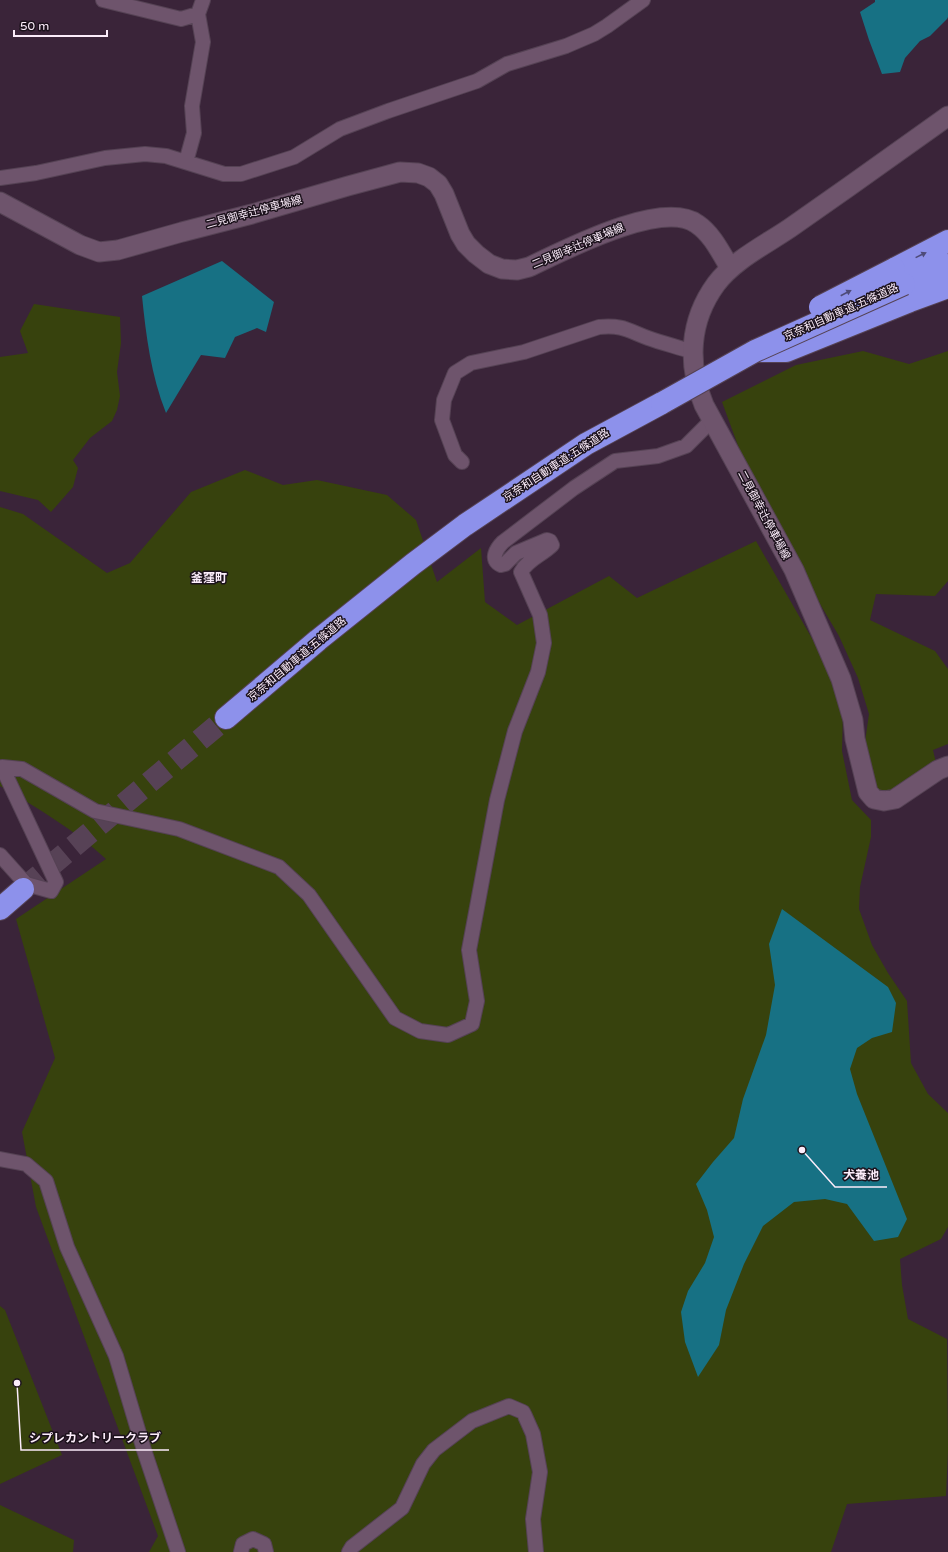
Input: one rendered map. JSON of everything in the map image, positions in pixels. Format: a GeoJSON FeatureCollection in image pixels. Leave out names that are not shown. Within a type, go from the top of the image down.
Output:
{"type":"FeatureCollection","features":[{"type":"Feature","properties":{"kind":"highway"},"geometry":{"type":"LineString","coordinates":[[902,284],[948,241]]}},
{"type":"Feature","properties":{"kind":"highway","name":"京奈和自動車道;五條道路"},"geometry":{"type":"LineString","coordinates":[[226,718],[330,631],[465,524],[586,444],[755,351],[902,284],[948,265]]}},
{"type":"Feature","properties":{"kind":"highway"},"geometry":{"type":"LineString","coordinates":[[681,392],[710,368],[826,304],[902,284],[948,287]]}},
{"type":"Feature","properties":{"kind":"highway"},"geometry":{"type":"LineString","coordinates":[[0,909],[24,889]]}},
{"type":"Feature","properties":{"kind":"main road"},"geometry":{"type":"LineString","coordinates":[[730,268],[870,172],[948,116]]}},
{"type":"Feature","properties":{"kind":"main road","name":"二見御幸辻停車場線"},"geometry":{"type":"LineString","coordinates":[[0,202],[80,245],[99,252],[118,250],[400,172],[418,173],[429,177],[438,184],[444,194],[460,234],[466,244],[476,254],[488,264],[502,269],[516,270],[529,267],[605,232],[630,225],[666,217],[688,219],[698,224],[706,232],[730,268],[716,284],[706,299],[700,313],[692,352],[694,374],[698,391],[712,420],[794,570],[840,679],[853,720],[855,739],[868,792],[874,799],[884,801],[895,799],[938,770],[948,766]]}},
{"type":"Feature","properties":{"kind":"street"},"geometry":{"type":"LineString","coordinates":[[103,0],[181,18],[198,14]]}},
{"type":"Feature","properties":{"kind":"street"},"geometry":{"type":"LineString","coordinates":[[186,162],[194,133],[192,106],[204,42],[198,14],[203,0]]}},
{"type":"Feature","properties":{"kind":"street"},"geometry":{"type":"LineString","coordinates":[[0,178],[36,173],[105,158],[145,154],[166,156],[224,174],[241,174],[294,157],[340,129],[477,81],[506,64],[566,46],[594,34],[643,0]]}},
{"type":"Feature","properties":{"kind":"street"},"geometry":{"type":"LineString","coordinates":[[462,462],[455,455],[442,420],[442,414],[444,400],[455,373],[471,364],[524,352],[600,327],[612,326],[625,328],[648,338],[692,352]]}},
{"type":"Feature","properties":{"kind":"street"},"geometry":{"type":"LineString","coordinates":[[0,855],[26,884],[52,891],[56,882],[2,767],[22,769],[95,811],[178,829],[279,867],[309,895],[396,1018],[420,1031],[448,1035],[472,1024],[477,1001],[469,950],[497,800],[516,731],[538,672],[544,643],[540,615],[521,572],[526,564],[547,550],[552,543],[547,540],[516,553],[505,564],[501,565],[498,564],[495,559],[498,548],[503,542],[574,488],[615,461],[658,456],[686,446],[712,420]]}},
{"type":"Feature","properties":{"kind":"street"},"geometry":{"type":"LineString","coordinates":[[0,1159],[26,1164],[46,1180],[67,1247],[116,1356],[174,1549]]}},
{"type":"Feature","properties":{"kind":"street"},"geometry":{"type":"LineString","coordinates":[[349,1552],[352,1547],[402,1508],[423,1464],[434,1450],[472,1422],[509,1406],[523,1412],[533,1434],[540,1472],[533,1519],[536,1552]]}},
{"type":"Feature","properties":{"kind":"street"},"geometry":{"type":"LineString","coordinates":[[241,1552],[243,1544],[253,1539],[264,1544],[266,1552]]}},
{"type":"Feature","properties":{"kind":"green space"},"geometry":{"type":"Polygon","coordinates":[[[34,304],[120,317],[121,343],[117,372],[120,396],[117,410],[112,421],[90,438],[73,460],[78,468],[73,487],[51,512],[38,500],[0,491],[0,357],[28,353],[20,331],[34,304]]]}},
{"type":"Feature","properties":{"kind":"green space"},"geometry":{"type":"Polygon","coordinates":[[[863,351],[909,364],[948,351],[948,581],[935,596],[876,594],[870,620],[935,651],[948,669],[948,744],[933,750],[936,763],[909,786],[876,796],[864,749],[869,714],[858,678],[839,636],[797,565],[751,481],[722,402],[796,365],[863,351]]]}},
{"type":"Feature","properties":{"kind":"green space"},"geometry":{"type":"Polygon","coordinates":[[[245,470],[283,485],[317,480],[387,495],[416,520],[437,582],[481,548],[485,602],[517,625],[609,576],[637,598],[756,541],[837,682],[843,710],[842,751],[852,800],[871,820],[871,837],[860,887],[859,909],[872,945],[888,973],[907,1001],[911,1063],[928,1094],[948,1113],[948,1227],[941,1239],[900,1259],[902,1285],[908,1319],[947,1339],[948,1450],[946,1496],[847,1504],[831,1552],[149,1552],[158,1536],[36,1207],[22,1132],[55,1058],[16,919],[106,859],[69,829],[0,786],[0,507],[23,514],[107,573],[130,563],[191,492],[245,470]]]}},
{"type":"Feature","properties":{"kind":"green space"},"geometry":{"type":"Polygon","coordinates":[[[0,1306],[5,1310],[62,1455],[0,1484],[0,1306]]]}},
{"type":"Feature","properties":{"kind":"green space"},"geometry":{"type":"Polygon","coordinates":[[[0,1505],[74,1540],[73,1552],[0,1552],[0,1505]]]}},
{"type":"Feature","properties":{"kind":"water"},"geometry":{"type":"Polygon","coordinates":[[[875,0],[948,0],[947,19],[930,36],[920,41],[905,58],[900,72],[882,74],[869,40],[860,12],[875,2],[875,0]]]}},
{"type":"Feature","properties":{"kind":"water"},"geometry":{"type":"Polygon","coordinates":[[[222,261],[274,302],[266,332],[257,328],[235,337],[225,358],[201,355],[166,413],[153,370],[145,326],[142,296],[222,261]]]}},
{"type":"Feature","properties":{"kind":"water"},"geometry":{"type":"Polygon","coordinates":[[[782,909],[888,987],[896,1003],[892,1032],[872,1038],[857,1048],[850,1069],[857,1094],[907,1219],[898,1237],[874,1241],[847,1204],[825,1199],[794,1202],[763,1226],[744,1264],[726,1310],[719,1345],[698,1377],[685,1342],[681,1312],[688,1291],[705,1263],[714,1237],[707,1210],[696,1184],[734,1138],[743,1099],[766,1035],[775,985],[769,944],[782,909]]]}},
{"type":"Feature","properties":{"kind":"tunnel"},"geometry":{"type":"LineString","coordinates":[[23,889],[226,718]]}},
{"type":"Feature","properties":{"kind":"place","name":"犬養池"},"geometry":{"type":"Point","coordinates":[802,1150]}},
{"type":"Feature","properties":{"kind":"place","name":"シプレカントリークラブ"},"geometry":{"type":"Point","coordinates":[17,1383]}},
{"type":"Feature","properties":{"kind":"district","name":"釜窪町"},"geometry":{"type":"Point","coordinates":[209,578]}}]}
